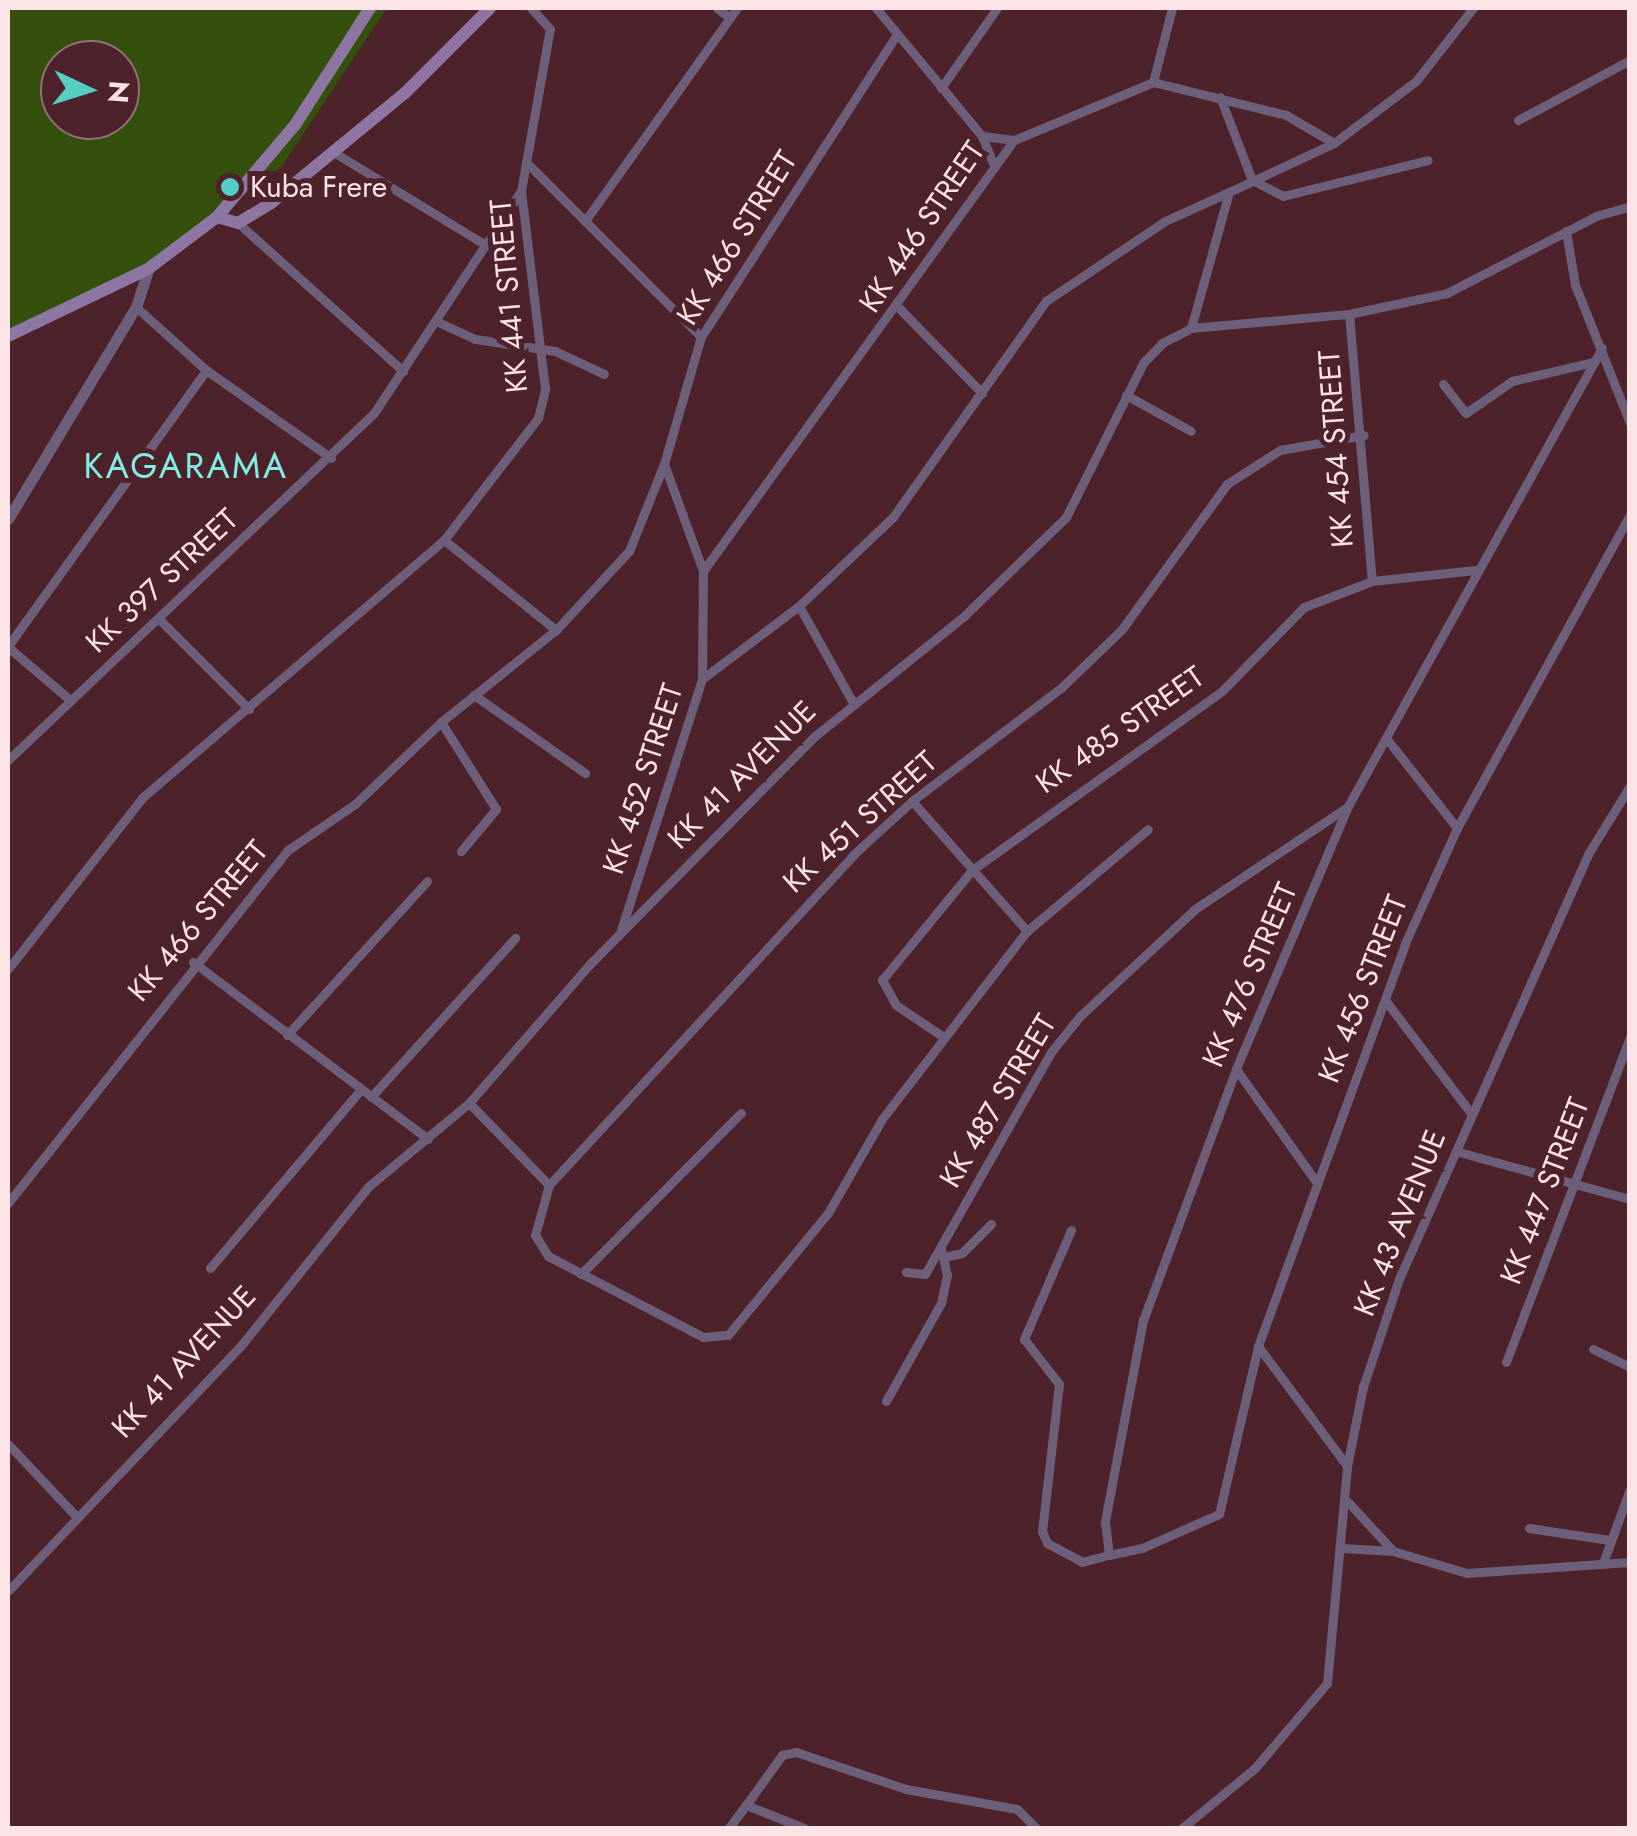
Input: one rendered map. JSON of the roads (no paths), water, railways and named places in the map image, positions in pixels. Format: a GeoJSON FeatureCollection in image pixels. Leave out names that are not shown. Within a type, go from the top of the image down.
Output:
{"type":"FeatureCollection","features":[{"type":"Feature","properties":{"kind":"main road"},"geometry":{"type":"LineString","coordinates":[[8,336],[148,269],[217,216],[295,125],[370,8]]}},
{"type":"Feature","properties":{"kind":"main road"},"geometry":{"type":"LineString","coordinates":[[217,216],[238,223],[335,153],[490,8]]}},
{"type":"Feature","properties":{"kind":"street","name":"KK 441 STREET"},"geometry":{"type":"LineString","coordinates":[[8,966],[143,798],[444,540],[538,418],[545,389],[520,192],[530,166],[550,28],[532,8]]}},
{"type":"Feature","properties":{"kind":"street"},"geometry":{"type":"LineString","coordinates":[[718,8],[730,18]]}},
{"type":"Feature","properties":{"kind":"street"},"geometry":{"type":"LineString","coordinates":[[585,221],[737,8]]}},
{"type":"Feature","properties":{"kind":"street"},"geometry":{"type":"LineString","coordinates":[[876,8],[982,136],[993,162]]}},
{"type":"Feature","properties":{"kind":"street"},"geometry":{"type":"LineString","coordinates":[[941,88],[997,8]]}},
{"type":"Feature","properties":{"kind":"street"},"geometry":{"type":"LineString","coordinates":[[1172,8],[1153,82],[1286,115],[1334,143]]}},
{"type":"Feature","properties":{"kind":"street"},"geometry":{"type":"LineString","coordinates":[[702,679],[799,606],[893,517],[1046,301],[1165,220],[1334,143],[1416,81],[1473,8]]}},
{"type":"Feature","properties":{"kind":"street","name":"KK 466 STREET"},"geometry":{"type":"LineString","coordinates":[[8,1204],[194,962],[288,850],[355,804],[441,722],[556,630],[629,551],[664,464],[701,337],[896,36]]}},
{"type":"Feature","properties":{"kind":"street"},"geometry":{"type":"LineString","coordinates":[[1518,120],[1630,60]]}},
{"type":"Feature","properties":{"kind":"street","name":"KK 446 STREET"},"geometry":{"type":"LineString","coordinates":[[702,571],[899,308],[993,162],[1014,140],[1153,82]]}},
{"type":"Feature","properties":{"kind":"street"},"geometry":{"type":"LineString","coordinates":[[1220,97],[1252,180],[1283,196],[1428,160]]}},
{"type":"Feature","properties":{"kind":"street"},"geometry":{"type":"LineString","coordinates":[[982,136],[1014,140]]}},
{"type":"Feature","properties":{"kind":"street"},"geometry":{"type":"LineString","coordinates":[[335,153],[486,245]]}},
{"type":"Feature","properties":{"kind":"street"},"geometry":{"type":"LineString","coordinates":[[530,166],[701,337]]}},
{"type":"Feature","properties":{"kind":"street","name":"KK 397 STREET"},"geometry":{"type":"LineString","coordinates":[[8,760],[331,458],[403,371],[520,192]]}},
{"type":"Feature","properties":{"kind":"street"},"geometry":{"type":"LineString","coordinates":[[1228,192],[1190,328],[1350,314],[1447,293],[1566,231],[1630,206]]}},
{"type":"Feature","properties":{"kind":"street"},"geometry":{"type":"LineString","coordinates":[[238,223],[403,371]]}},
{"type":"Feature","properties":{"kind":"street"},"geometry":{"type":"LineString","coordinates":[[1566,231],[1576,285],[1630,423]]}},
{"type":"Feature","properties":{"kind":"street"},"geometry":{"type":"LineString","coordinates":[[8,519],[136,307],[148,269]]}},
{"type":"Feature","properties":{"kind":"street"},"geometry":{"type":"LineString","coordinates":[[136,307],[206,370],[331,458]]}},
{"type":"Feature","properties":{"kind":"street"},"geometry":{"type":"LineString","coordinates":[[899,308],[982,393]]}},
{"type":"Feature","properties":{"kind":"street","name":"KK 454 STREET"},"geometry":{"type":"LineString","coordinates":[[1350,314],[1364,435],[1372,581]]}},
{"type":"Feature","properties":{"kind":"street"},"geometry":{"type":"LineString","coordinates":[[436,321],[475,339],[564,354],[604,374]]}},
{"type":"Feature","properties":{"kind":"street","name":"KK 41 AVENUE"},"geometry":{"type":"LineString","coordinates":[[8,1591],[74,1514],[243,1343],[369,1186],[468,1104],[619,935],[852,700],[964,616],[1066,517],[1126,394],[1162,343],[1190,328]]}},
{"type":"Feature","properties":{"kind":"street","name":"KK 476 STREET"},"geometry":{"type":"LineString","coordinates":[[1110,1555],[1105,1522],[1143,1320],[1236,1069],[1348,806],[1475,570],[1602,348]]}},
{"type":"Feature","properties":{"kind":"street"},"geometry":{"type":"LineString","coordinates":[[1443,384],[1466,413],[1512,381],[1593,362]]}},
{"type":"Feature","properties":{"kind":"street"},"geometry":{"type":"LineString","coordinates":[[70,700],[8,647],[206,370]]}},
{"type":"Feature","properties":{"kind":"street"},"geometry":{"type":"LineString","coordinates":[[1126,394],[1191,431]]}},
{"type":"Feature","properties":{"kind":"street","name":"KK 451 STREET"},"geometry":{"type":"LineString","coordinates":[[549,1185],[763,948],[912,801],[1060,688],[1110,640],[1228,484],[1257,460],[1312,442],[1364,435]]}},
{"type":"Feature","properties":{"kind":"street","name":"KK 452 STREET"},"geometry":{"type":"LineString","coordinates":[[619,935],[702,679],[702,571],[664,464]]}},
{"type":"Feature","properties":{"kind":"street","name":"KK 456 STREET"},"geometry":{"type":"LineString","coordinates":[[1110,1555],[1142,1548],[1219,1514],[1258,1346],[1315,1180],[1385,1000],[1457,828],[1630,514]]}},
{"type":"Feature","properties":{"kind":"street"},"geometry":{"type":"LineString","coordinates":[[444,540],[556,630]]}},
{"type":"Feature","properties":{"kind":"street","name":"KK 485 STREET"},"geometry":{"type":"LineString","coordinates":[[942,1036],[896,1005],[884,977],[972,870],[1222,691],[1304,607],[1372,581],[1475,570]]}},
{"type":"Feature","properties":{"kind":"street"},"geometry":{"type":"LineString","coordinates":[[799,606],[852,700]]}},
{"type":"Feature","properties":{"kind":"street"},"geometry":{"type":"LineString","coordinates":[[160,620],[249,709]]}},
{"type":"Feature","properties":{"kind":"street"},"geometry":{"type":"LineString","coordinates":[[474,696],[585,773]]}},
{"type":"Feature","properties":{"kind":"street"},"geometry":{"type":"LineString","coordinates":[[441,722],[496,809],[461,851]]}},
{"type":"Feature","properties":{"kind":"street"},"geometry":{"type":"LineString","coordinates":[[1386,738],[1457,828]]}},
{"type":"Feature","properties":{"kind":"street","name":"KK 43 AVENUE"},"geometry":{"type":"LineString","coordinates":[[1182,1828],[1255,1768],[1326,1683],[1348,1502],[1347,1466],[1364,1387],[1399,1279],[1459,1152],[1470,1112],[1588,854],[1630,786]]}},
{"type":"Feature","properties":{"kind":"street"},"geometry":{"type":"LineString","coordinates":[[912,801],[1026,931]]}},
{"type":"Feature","properties":{"kind":"street","name":"KK 487 STREET"},"geometry":{"type":"LineString","coordinates":[[906,1272],[922,1276],[942,1253],[1051,1052],[1080,1016],[1194,909],[1348,806]]}},
{"type":"Feature","properties":{"kind":"street"},"geometry":{"type":"LineString","coordinates":[[468,1104],[549,1185],[536,1242],[580,1274],[703,1337],[728,1335],[828,1212],[882,1118],[1026,931],[1148,829]]}},
{"type":"Feature","properties":{"kind":"street"},"geometry":{"type":"LineString","coordinates":[[287,1035],[427,882]]}},
{"type":"Feature","properties":{"kind":"street"},"geometry":{"type":"LineString","coordinates":[[372,1097],[515,938]]}},
{"type":"Feature","properties":{"kind":"street"},"geometry":{"type":"LineString","coordinates":[[194,962],[428,1139]]}},
{"type":"Feature","properties":{"kind":"street"},"geometry":{"type":"LineString","coordinates":[[1385,1000],[1470,1112]]}},
{"type":"Feature","properties":{"kind":"street","name":"KK 447 STREET"},"geometry":{"type":"LineString","coordinates":[[1506,1362],[1630,1037]]}},
{"type":"Feature","properties":{"kind":"street"},"geometry":{"type":"LineString","coordinates":[[1236,1069],[1315,1180]]}},
{"type":"Feature","properties":{"kind":"street"},"geometry":{"type":"LineString","coordinates":[[210,1268],[361,1088]]}},
{"type":"Feature","properties":{"kind":"street"},"geometry":{"type":"LineString","coordinates":[[580,1274],[741,1113]]}},
{"type":"Feature","properties":{"kind":"street"},"geometry":{"type":"LineString","coordinates":[[1459,1152],[1630,1199]]}},
{"type":"Feature","properties":{"kind":"street","name":"KK 487 STREET"},"geometry":{"type":"LineString","coordinates":[[942,1253],[962,1254],[991,1224]]}},
{"type":"Feature","properties":{"kind":"street"},"geometry":{"type":"LineString","coordinates":[[1071,1230],[1024,1338],[1058,1384],[1042,1531],[1048,1544],[1082,1562],[1110,1555]]}},
{"type":"Feature","properties":{"kind":"street","name":"KK 487 STREET"},"geometry":{"type":"LineString","coordinates":[[886,1401],[940,1302],[948,1275],[942,1253]]}},
{"type":"Feature","properties":{"kind":"street"},"geometry":{"type":"LineString","coordinates":[[1258,1346],[1347,1466]]}},
{"type":"Feature","properties":{"kind":"street"},"geometry":{"type":"LineString","coordinates":[[1593,1350],[1630,1367]]}},
{"type":"Feature","properties":{"kind":"street"},"geometry":{"type":"LineString","coordinates":[[8,1444],[74,1514]]}},
{"type":"Feature","properties":{"kind":"street"},"geometry":{"type":"LineString","coordinates":[[1603,1563],[1630,1489]]}},
{"type":"Feature","properties":{"kind":"street"},"geometry":{"type":"LineString","coordinates":[[1348,1502],[1393,1552]]}},
{"type":"Feature","properties":{"kind":"street"},"geometry":{"type":"LineString","coordinates":[[1528,1528],[1609,1540]]}},
{"type":"Feature","properties":{"kind":"street"},"geometry":{"type":"LineString","coordinates":[[1342,1548],[1393,1552],[1467,1573],[1630,1562]]}},
{"type":"Feature","properties":{"kind":"street"},"geometry":{"type":"LineString","coordinates":[[729,1828],[782,1754],[796,1752],[906,1789],[1017,1810],[1036,1828]]}},
{"type":"Feature","properties":{"kind":"street"},"geometry":{"type":"LineString","coordinates":[[746,1805],[804,1828]]}},
{"type":"Feature","properties":{"kind":"place","name":"Kuba Frere"},"geometry":{"type":"Point","coordinates":[230,187]}},
{"type":"Feature","properties":{"kind":"district","name":"KAGARAMA"},"geometry":{"type":"Point","coordinates":[186,466]}}]}
